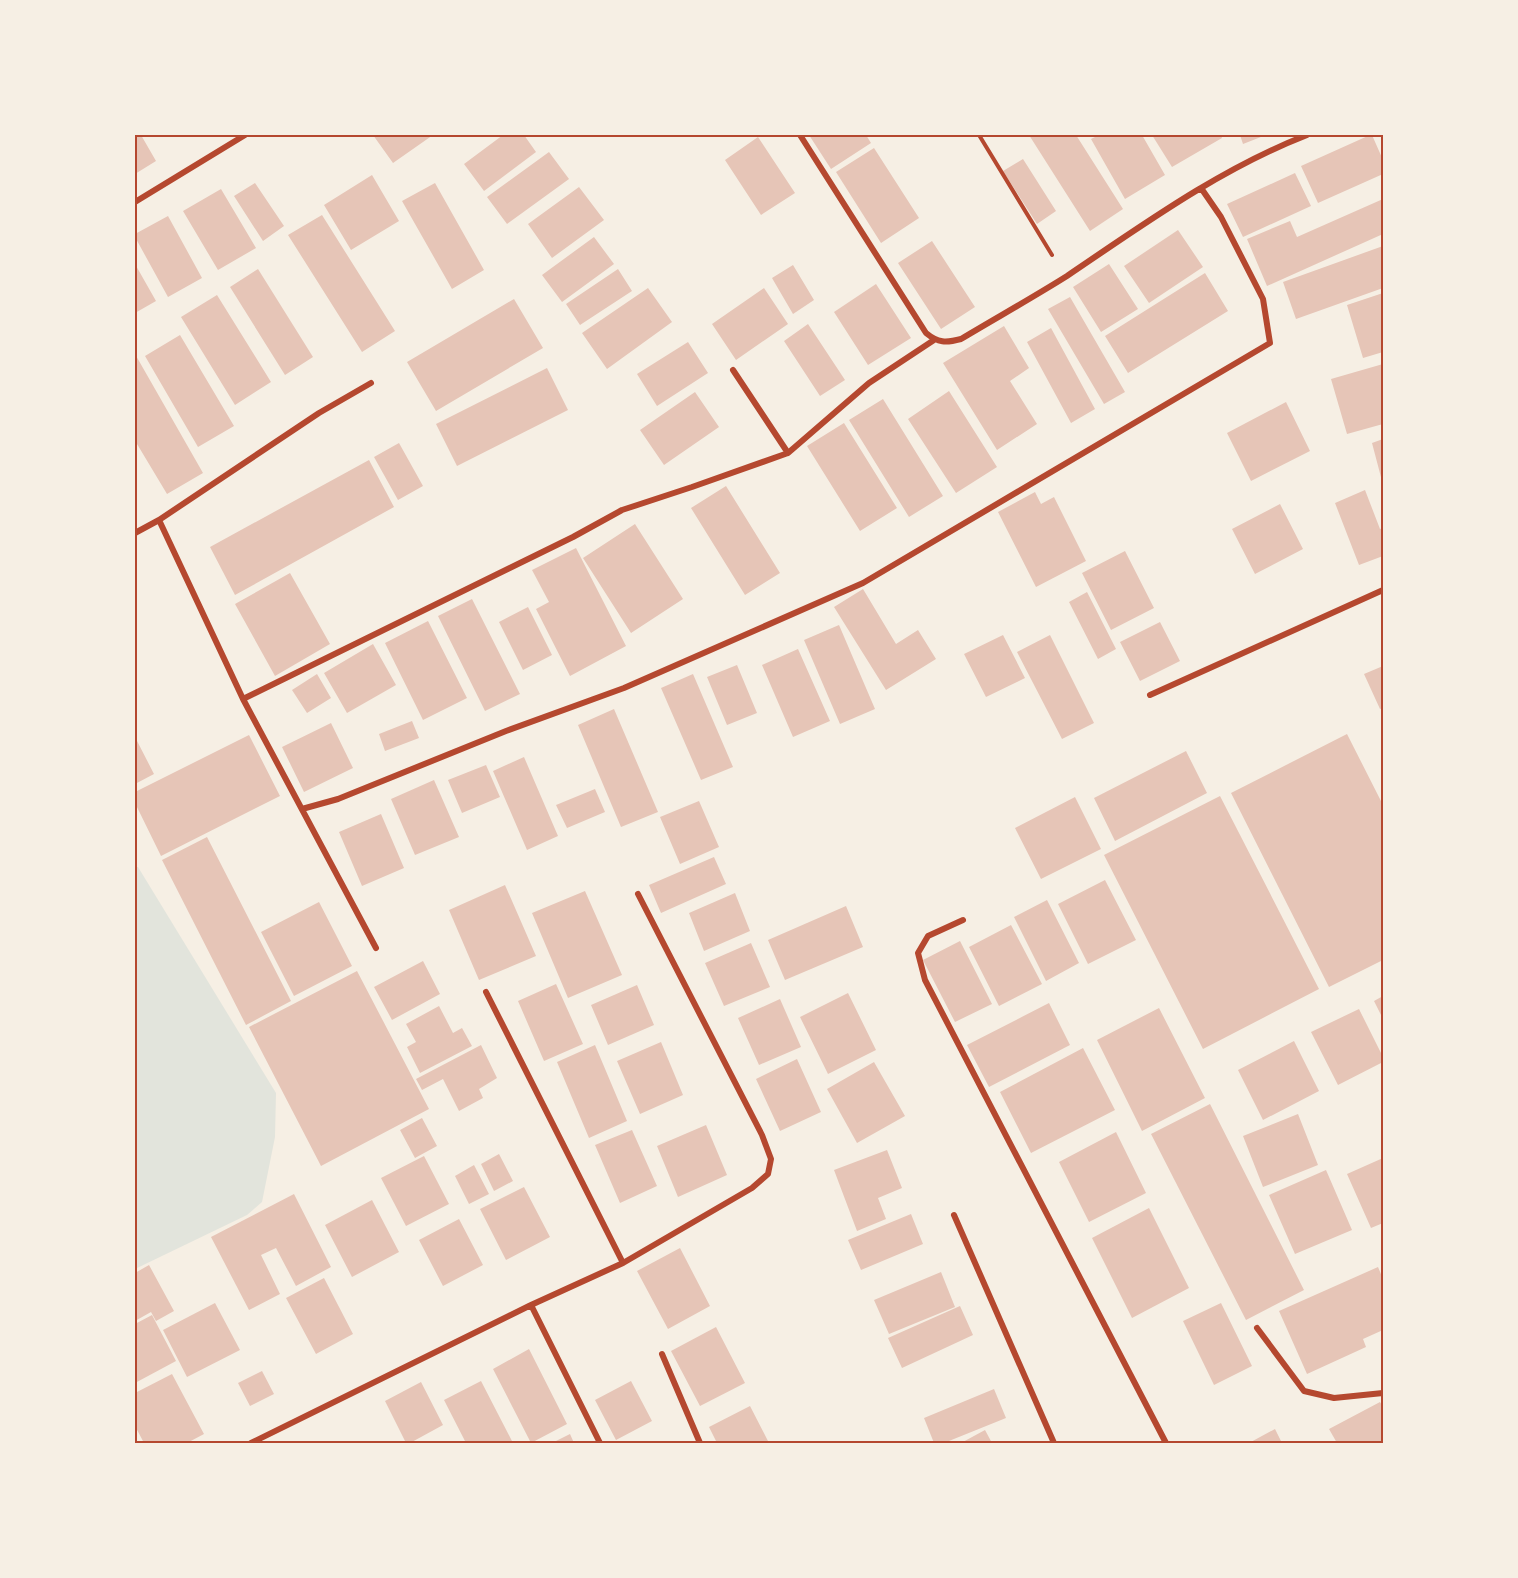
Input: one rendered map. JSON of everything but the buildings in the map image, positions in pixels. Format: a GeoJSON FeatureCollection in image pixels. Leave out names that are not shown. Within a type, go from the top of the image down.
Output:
{"type":"FeatureCollection","features":[{"type":"Feature","properties":{"kind":"street"},"geometry":{"type":"LineString","coordinates":[[135,202],[245,135]]}},
{"type":"Feature","properties":{"kind":"street"},"geometry":{"type":"LineString","coordinates":[[800,135],[926,333],[934,340],[945,343],[961,339],[1065,276],[1108,246],[1202,188],[1246,163],[1307,135]]}},
{"type":"Feature","properties":{"kind":"street"},"geometry":{"type":"LineString","coordinates":[[302,809],[338,799],[506,731],[624,688],[863,583],[1270,343],[1263,299],[1221,216],[1202,188]]}},
{"type":"Feature","properties":{"kind":"street"},"geometry":{"type":"LineString","coordinates":[[243,699],[553,547],[622,510],[788,453],[869,383],[934,340]]}},
{"type":"Feature","properties":{"kind":"street"},"geometry":{"type":"LineString","coordinates":[[733,370],[788,453]]}},
{"type":"Feature","properties":{"kind":"street"},"geometry":{"type":"LineString","coordinates":[[135,533],[159,520],[319,413],[371,383]]}},
{"type":"Feature","properties":{"kind":"street"},"geometry":{"type":"LineString","coordinates":[[159,520],[243,699],[376,948]]}},
{"type":"Feature","properties":{"kind":"street"},"geometry":{"type":"LineString","coordinates":[[1150,695],[1383,590]]}},
{"type":"Feature","properties":{"kind":"street"},"geometry":{"type":"LineString","coordinates":[[251,1443],[531,1305],[623,1263],[753,1188],[768,1174],[771,1159],[762,1135],[638,894]]}},
{"type":"Feature","properties":{"kind":"street"},"geometry":{"type":"LineString","coordinates":[[963,920],[928,936],[918,953],[925,980],[1166,1443]]}},
{"type":"Feature","properties":{"kind":"street"},"geometry":{"type":"LineString","coordinates":[[486,992],[623,1263]]}},
{"type":"Feature","properties":{"kind":"street"},"geometry":{"type":"LineString","coordinates":[[954,1215],[1054,1443]]}},
{"type":"Feature","properties":{"kind":"street"},"geometry":{"type":"LineString","coordinates":[[531,1305],[600,1443]]}},
{"type":"Feature","properties":{"kind":"street"},"geometry":{"type":"LineString","coordinates":[[1257,1328],[1304,1391],[1334,1398],[1383,1394]]}},
{"type":"Feature","properties":{"kind":"street"},"geometry":{"type":"LineString","coordinates":[[662,1354],[700,1443]]}},
{"type":"Feature","properties":{"kind":"path"},"geometry":{"type":"LineString","coordinates":[[979,135],[1065,276]]}},
{"type":"Feature","properties":{"kind":"shaded area"},"geometry":{"type":"Polygon","coordinates":[[[135,867],[138,867],[276,1093],[275,1137],[262,1202],[247,1215],[135,1269],[135,867]]]}}]}
